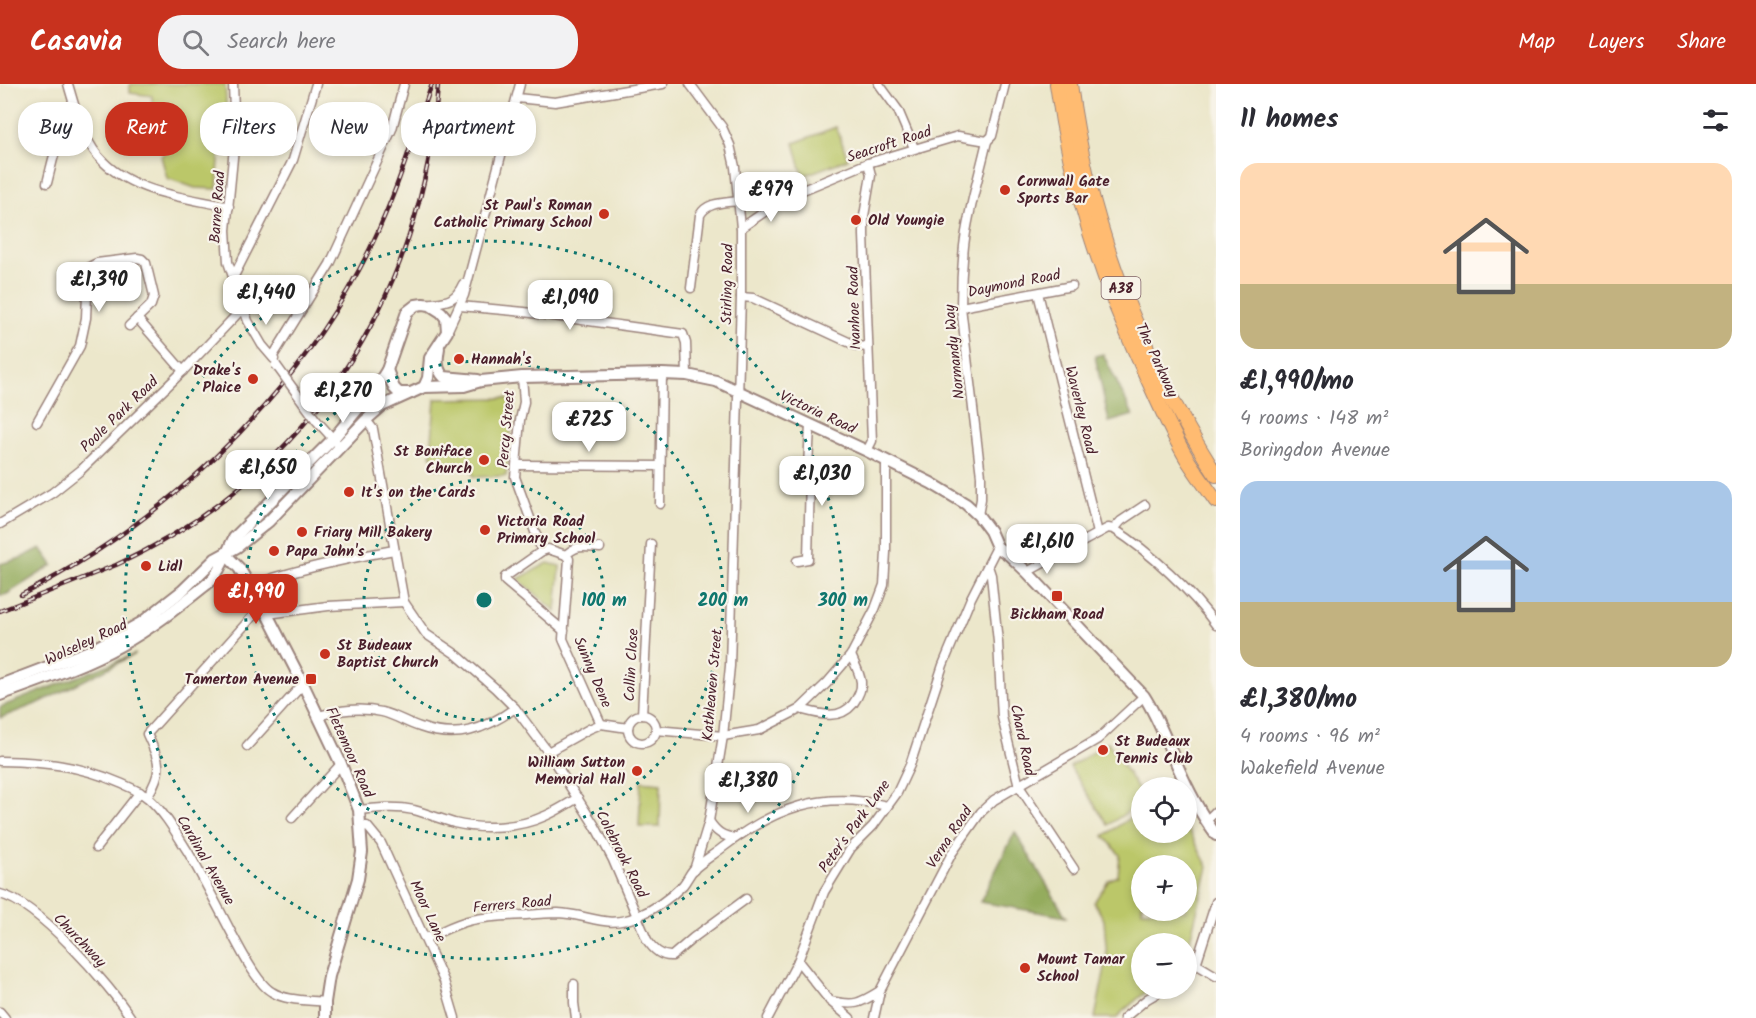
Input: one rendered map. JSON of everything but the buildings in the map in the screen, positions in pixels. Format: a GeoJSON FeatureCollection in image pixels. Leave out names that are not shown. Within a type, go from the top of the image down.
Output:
{"type":"FeatureCollection","features":[{"type":"Feature","properties":{"kind":"highway","name":"The Parkway"},"geometry":{"type":"LineString","coordinates":[[1058,84],[1061,114],[1075,182],[1103,275],[1120,320],[1187,459],[1216,501]]}},
{"type":"Feature","properties":{"kind":"highway","name":"The Parkway"},"geometry":{"type":"LineString","coordinates":[[1071,84],[1089,184],[1118,279],[1136,326],[1164,385],[1196,444],[1216,475]]}},
{"type":"Feature","properties":{"kind":"street"},"geometry":{"type":"LineString","coordinates":[[68,84],[74,102]]}},
{"type":"Feature","properties":{"kind":"street","name":"Barne Road"},"geometry":{"type":"LineString","coordinates":[[233,84],[235,137],[226,230],[228,262],[248,321],[262,345],[275,361]]}},
{"type":"Feature","properties":{"kind":"street"},"geometry":{"type":"LineString","coordinates":[[233,278],[290,168],[316,84]]}},
{"type":"Feature","properties":{"kind":"street"},"geometry":{"type":"LineString","coordinates":[[337,443],[316,420],[275,361],[344,235],[392,129],[404,84]]}},
{"type":"Feature","properties":{"kind":"street"},"geometry":{"type":"LineString","coordinates":[[424,387],[428,378],[430,358],[460,306],[520,84]]}},
{"type":"Feature","properties":{"kind":"street"},"geometry":{"type":"LineString","coordinates":[[517,98],[555,102],[663,84]]}},
{"type":"Feature","properties":{"kind":"street","name":"Stirling Road"},"geometry":{"type":"LineString","coordinates":[[690,84],[722,127],[730,145],[735,167],[741,228],[737,390]]}},
{"type":"Feature","properties":{"kind":"street"},"geometry":{"type":"LineString","coordinates":[[879,84],[898,110],[914,148]]}},
{"type":"Feature","properties":{"kind":"street","name":"Normandy Way"},"geometry":{"type":"LineString","coordinates":[[978,515],[981,476],[961,307],[964,245],[987,141],[992,136],[1005,84]]}},
{"type":"Feature","properties":{"kind":"street","name":"Seacroft Road"},"geometry":{"type":"LineString","coordinates":[[741,228],[786,197],[868,163],[958,136],[987,141]]}},
{"type":"Feature","properties":{"kind":"street"},"geometry":{"type":"LineString","coordinates":[[93,148],[120,175],[136,184],[229,207]]}},
{"type":"Feature","properties":{"kind":"street"},"geometry":{"type":"LineString","coordinates":[[47,183],[45,172],[52,156]]}},
{"type":"Feature","properties":{"kind":"street","name":"Ivanhoe Road"},"geometry":{"type":"LineString","coordinates":[[867,451],[872,441],[864,216],[871,175],[868,163]]}},
{"type":"Feature","properties":{"kind":"street"},"geometry":{"type":"LineString","coordinates":[[694,284],[700,215],[704,208],[712,205],[738,201]]}},
{"type":"Feature","properties":{"kind":"street"},"geometry":{"type":"LineString","coordinates":[[37,422],[80,346],[84,332],[87,280],[91,266],[96,263],[137,258],[144,260],[149,269],[154,301],[129,326]]}},
{"type":"Feature","properties":{"kind":"street"},"geometry":{"type":"LineString","coordinates":[[423,304],[451,300],[460,290],[469,270]]}},
{"type":"Feature","properties":{"kind":"street","name":"Daymond Road"},"geometry":{"type":"LineString","coordinates":[[961,307],[1072,286]]}},
{"type":"Feature","properties":{"kind":"street","name":"Waverley Road"},"geometry":{"type":"LineString","coordinates":[[1038,293],[1098,534]]}},
{"type":"Feature","properties":{"kind":"street"},"geometry":{"type":"LineString","coordinates":[[741,297],[753,298],[857,346],[868,348]]}},
{"type":"Feature","properties":{"kind":"street"},"geometry":{"type":"LineString","coordinates":[[423,304],[430,305],[441,312],[446,318],[447,332]]}},
{"type":"Feature","properties":{"kind":"street","name":"Wolseley Road"},"geometry":{"type":"LineString","coordinates":[[337,443],[387,370],[407,312],[416,305],[423,304]]}},
{"type":"Feature","properties":{"kind":"street"},"geometry":{"type":"LineString","coordinates":[[460,306],[524,312],[683,334],[686,343],[687,375]]}},
{"type":"Feature","properties":{"kind":"street","name":"Poole Park Road"},"geometry":{"type":"LineString","coordinates":[[0,524],[52,493],[81,470],[183,371],[243,308]]}},
{"type":"Feature","properties":{"kind":"street"},"geometry":{"type":"LineString","coordinates":[[137,318],[183,371]]}},
{"type":"Feature","properties":{"kind":"street","name":"Victoria Road"},"geometry":{"type":"LineString","coordinates":[[440,343],[437,365],[444,377],[481,381]]}},
{"type":"Feature","properties":{"kind":"street"},"geometry":{"type":"LineString","coordinates":[[387,370],[394,388],[399,393],[411,393]]}},
{"type":"Feature","properties":{"kind":"street"},"geometry":{"type":"LineString","coordinates":[[660,504],[662,374]]}},
{"type":"Feature","properties":{"kind":"street","name":"Victoria Road"},"geometry":{"type":"LineString","coordinates":[[411,393],[424,387],[464,386],[481,381],[522,377],[687,375],[716,381],[737,390],[931,483],[966,504],[978,515],[990,531],[997,547],[1010,555],[1027,572],[1144,696],[1153,709],[1176,763],[1206,821],[1216,835]]}},
{"type":"Feature","properties":{"kind":"street","name":"Percy Street"},"geometry":{"type":"LineString","coordinates":[[522,377],[524,402],[520,420],[516,477],[542,551]]}},
{"type":"Feature","properties":{"kind":"street","name":"Kathleaven Street"},"geometry":{"type":"LineString","coordinates":[[694,870],[709,821],[723,736],[730,666],[737,390]]}},
{"type":"Feature","properties":{"kind":"street","name":"Wolseley Road"},"geometry":{"type":"LineString","coordinates":[[0,694],[97,657],[147,630],[212,580],[220,570],[225,554],[234,538],[337,443],[382,406],[411,393]]}},
{"type":"Feature","properties":{"kind":"street","name":"Colebrook Road"},"geometry":{"type":"LineString","coordinates":[[366,420],[374,429],[404,602],[426,634],[473,668],[515,708],[548,752],[578,798],[613,860],[646,940],[652,948],[672,956],[746,899]]}},
{"type":"Feature","properties":{"kind":"street"},"geometry":{"type":"LineString","coordinates":[[797,561],[808,559],[810,425]]}},
{"type":"Feature","properties":{"kind":"street"},"geometry":{"type":"LineString","coordinates":[[656,730],[723,736],[759,730],[800,709],[851,655],[876,609],[884,585],[886,461]]}},
{"type":"Feature","properties":{"kind":"street"},"geometry":{"type":"LineString","coordinates":[[517,465],[660,466]]}},
{"type":"Feature","properties":{"kind":"street"},"geometry":{"type":"LineString","coordinates":[[1114,529],[1121,521],[1144,505]]}},
{"type":"Feature","properties":{"kind":"street"},"geometry":{"type":"LineString","coordinates":[[1027,572],[1108,528],[1114,529],[1158,563],[1203,606],[1216,625]]}},
{"type":"Feature","properties":{"kind":"street","name":"Collin Close"},"geometry":{"type":"LineString","coordinates":[[642,715],[651,544]]}},
{"type":"Feature","properties":{"kind":"street","name":"Peter's Park Lane"},"geometry":{"type":"LineString","coordinates":[[768,1018],[798,961],[824,892],[851,848],[873,826],[897,793],[910,765],[943,665],[971,598],[997,547]]}},
{"type":"Feature","properties":{"kind":"street"},"geometry":{"type":"LineString","coordinates":[[542,551],[548,549],[566,555],[573,548],[600,548]]}},
{"type":"Feature","properties":{"kind":"street"},"geometry":{"type":"LineString","coordinates":[[249,586],[326,563],[394,550]]}},
{"type":"Feature","properties":{"kind":"street","name":"Sunny Dene"},"geometry":{"type":"LineString","coordinates":[[542,551],[507,574],[505,581],[564,631]]}},
{"type":"Feature","properties":{"kind":"street","name":"Wolseley Road"},"geometry":{"type":"LineString","coordinates":[[0,685],[92,650],[119,636],[164,606],[215,560],[225,554]]}},
{"type":"Feature","properties":{"kind":"street","name":"Fletemoor Road"},"geometry":{"type":"LineString","coordinates":[[225,554],[239,568],[303,684],[341,764],[359,810],[362,826],[362,852],[358,879],[329,976],[325,1018]]}},
{"type":"Feature","properties":{"kind":"street","name":"Sunny Dene"},"geometry":{"type":"LineString","coordinates":[[566,555],[568,559],[563,639],[601,724]]}},
{"type":"Feature","properties":{"kind":"street","name":"Chard Road"},"geometry":{"type":"LineString","coordinates":[[988,566],[997,631],[1002,717],[1019,786],[1074,869]]}},
{"type":"Feature","properties":{"kind":"street"},"geometry":{"type":"LineString","coordinates":[[96,848],[158,779],[159,773],[154,751],[147,734],[264,611],[404,602]]}},
{"type":"Feature","properties":{"kind":"street"},"geometry":{"type":"LineString","coordinates":[[800,709],[828,715],[839,714],[849,709],[861,689],[861,679],[851,655]]}},
{"type":"Feature","properties":{"kind":"street"},"geometry":{"type":"LineString","coordinates":[[247,747],[303,684]]}},
{"type":"Feature","properties":{"kind":"street","name":"Verna Road"},"geometry":{"type":"LineString","coordinates":[[874,1018],[880,991],[952,853],[981,812],[994,800],[1098,739],[1144,696]]}},
{"type":"Feature","properties":{"kind":"street"},"geometry":{"type":"LineString","coordinates":[[318,716],[338,710],[370,710],[384,712],[435,732],[450,733],[468,732],[485,727],[515,708]]}},
{"type":"Feature","properties":{"kind":"street"},"geometry":{"type":"LineString","coordinates":[[642,715],[653,721],[656,730],[652,738],[644,743],[634,741],[628,728],[631,721],[642,715]]}},
{"type":"Feature","properties":{"kind":"street"},"geometry":{"type":"LineString","coordinates":[[548,752],[601,724],[628,728]]}},
{"type":"Feature","properties":{"kind":"street","name":"Cardinal Avenue"},"geometry":{"type":"LineString","coordinates":[[0,761],[44,762],[73,767],[100,774],[144,795],[167,818],[236,941],[265,987],[273,993],[286,997],[325,1002]]}},
{"type":"Feature","properties":{"kind":"street"},"geometry":{"type":"LineString","coordinates":[[292,819],[341,764]]}},
{"type":"Feature","properties":{"kind":"street"},"geometry":{"type":"LineString","coordinates":[[359,810],[395,807],[472,826],[519,825],[545,817],[578,798]]}},
{"type":"Feature","properties":{"kind":"street"},"geometry":{"type":"LineString","coordinates":[[694,870],[735,838],[776,813],[829,801],[867,801],[887,806]]}},
{"type":"Feature","properties":{"kind":"street"},"geometry":{"type":"LineString","coordinates":[[1206,821],[1216,811]]}},
{"type":"Feature","properties":{"kind":"street"},"geometry":{"type":"LineString","coordinates":[[709,821],[715,830],[724,836],[735,838]]}},
{"type":"Feature","properties":{"kind":"street","name":"Moor Lane"},"geometry":{"type":"LineString","coordinates":[[362,826],[367,826],[381,843],[444,981],[455,1018]]}},
{"type":"Feature","properties":{"kind":"street","name":"Ferrers Road"},"geometry":{"type":"LineString","coordinates":[[426,939],[458,924],[491,917],[559,913],[608,923],[623,922],[668,898],[684,884],[694,870]]}},
{"type":"Feature","properties":{"kind":"street","name":"Churchway"},"geometry":{"type":"LineString","coordinates":[[0,894],[10,896],[59,934],[101,980],[131,1018]]}},
{"type":"Feature","properties":{"kind":"street"},"geometry":{"type":"LineString","coordinates":[[1197,961],[1216,902]]}},
{"type":"Feature","properties":{"kind":"street"},"geometry":{"type":"LineString","coordinates":[[798,961],[830,1001],[850,1018]]}},
{"type":"Feature","properties":{"kind":"street"},"geometry":{"type":"LineString","coordinates":[[1197,965],[1216,976]]}},
{"type":"Feature","properties":{"kind":"street"},"geometry":{"type":"LineString","coordinates":[[574,984],[576,1018]]}},
{"type":"Feature","properties":{"kind":"street"},"geometry":{"type":"LineString","coordinates":[[830,1001],[846,1004],[862,1002],[880,991]]}},
{"type":"Feature","properties":{"kind":"street"},"geometry":{"type":"LineString","coordinates":[[1124,1018],[1147,999]]}},
{"type":"Feature","properties":{"kind":"street"},"geometry":{"type":"LineString","coordinates":[[0,1012],[5,1018]]}},
{"type":"Feature","properties":{"kind":"green space"},"geometry":{"type":"Polygon","coordinates":[[[130,84],[225,84],[226,102],[200,102],[200,156],[219,156],[217,189],[195,188],[167,178],[161,156],[188,156],[188,102],[152,102],[152,96],[130,93],[130,84]]]}},
{"type":"Feature","properties":{"kind":"green space"},"geometry":{"type":"Polygon","coordinates":[[[836,127],[848,159],[803,176],[794,143],[836,127]]]}},
{"type":"Feature","properties":{"kind":"green space"},"geometry":{"type":"Polygon","coordinates":[[[1103,354],[1133,415],[1109,422],[1095,356],[1103,354]]]}},
{"type":"Feature","properties":{"kind":"green space"},"geometry":{"type":"Polygon","coordinates":[[[507,398],[514,407],[506,476],[474,477],[469,464],[436,468],[431,455],[435,399],[507,398]]]}},
{"type":"Feature","properties":{"kind":"green space"},"geometry":{"type":"Polygon","coordinates":[[[41,548],[53,565],[7,594],[0,596],[0,564],[21,558],[41,548]]]}},
{"type":"Feature","properties":{"kind":"green space"},"geometry":{"type":"Polygon","coordinates":[[[548,563],[560,566],[556,611],[518,579],[548,563]]]}},
{"type":"Feature","properties":{"kind":"green space"},"geometry":{"type":"Polygon","coordinates":[[[136,654],[41,702],[0,718],[0,707],[136,654]]]}},
{"type":"Feature","properties":{"kind":"green space"},"geometry":{"type":"Polygon","coordinates":[[[1108,742],[1131,778],[1131,809],[1108,825],[1070,767],[1108,742]]]}},
{"type":"Feature","properties":{"kind":"green space"},"geometry":{"type":"Polygon","coordinates":[[[641,781],[661,783],[660,827],[639,827],[641,781]]]}},
{"type":"Feature","properties":{"kind":"green space"},"geometry":{"type":"Polygon","coordinates":[[[1131,817],[1131,843],[1195,843],[1208,867],[1197,912],[1197,855],[1131,855],[1131,921],[1195,921],[1192,933],[1131,933],[1131,999],[1137,999],[1118,1018],[1095,1018],[1107,958],[1104,920],[1094,902],[1109,880],[1118,876],[1120,855],[1104,836],[1131,817]]]}},
{"type":"Feature","properties":{"kind":"green space"},"geometry":{"type":"Polygon","coordinates":[[[1015,832],[1066,917],[980,902],[1015,832]]]}},
{"type":"Feature","properties":{"kind":"railway"},"geometry":{"type":"LineString","coordinates":[[21,595],[73,566],[123,533],[170,497],[215,458],[256,415],[294,369],[329,321],[370,248],[399,178],[432,84]]}},
{"type":"Feature","properties":{"kind":"railway"},"geometry":{"type":"LineString","coordinates":[[0,611],[116,565],[185,527],[246,482],[299,429],[344,370],[381,305],[409,236],[428,162],[438,84]]}},
{"type":"Feature","properties":{"kind":"place","name":"Cornwall Gate Sports Bar"},"geometry":{"type":"Point","coordinates":[1005,190]}},
{"type":"Feature","properties":{"kind":"place","name":"St Paul's Roman Catholic Primary School"},"geometry":{"type":"Point","coordinates":[604,214]}},
{"type":"Feature","properties":{"kind":"place","name":"Old Youngie"},"geometry":{"type":"Point","coordinates":[856,220]}},
{"type":"Feature","properties":{"kind":"place","name":"Hannah's"},"geometry":{"type":"Point","coordinates":[459,359]}},
{"type":"Feature","properties":{"kind":"place","name":"Drake's Plaice"},"geometry":{"type":"Point","coordinates":[253,379]}},
{"type":"Feature","properties":{"kind":"place","name":"St Boniface Church"},"geometry":{"type":"Point","coordinates":[484,460]}},
{"type":"Feature","properties":{"kind":"place","name":"It's on the Cards"},"geometry":{"type":"Point","coordinates":[349,492]}},
{"type":"Feature","properties":{"kind":"place","name":"Victoria Road Primary School"},"geometry":{"type":"Point","coordinates":[485,530]}},
{"type":"Feature","properties":{"kind":"place","name":"Friary Mill Bakery"},"geometry":{"type":"Point","coordinates":[302,532]}},
{"type":"Feature","properties":{"kind":"place","name":"Papa John's"},"geometry":{"type":"Point","coordinates":[274,551]}},
{"type":"Feature","properties":{"kind":"place","name":"Lidl"},"geometry":{"type":"Point","coordinates":[146,566]}},
{"type":"Feature","properties":{"kind":"place","name":"Bickham Road"},"geometry":{"type":"Point","coordinates":[1057,596]}},
{"type":"Feature","properties":{"kind":"place","name":"St Budeaux Baptist Church"},"geometry":{"type":"Point","coordinates":[325,654]}},
{"type":"Feature","properties":{"kind":"place","name":"Tamerton Avenue"},"geometry":{"type":"Point","coordinates":[311,679]}},
{"type":"Feature","properties":{"kind":"place","name":"St Budeaux Tennis Club"},"geometry":{"type":"Point","coordinates":[1103,750]}},
{"type":"Feature","properties":{"kind":"place","name":"William Sutton Memorial Hall"},"geometry":{"type":"Point","coordinates":[637,771]}},
{"type":"Feature","properties":{"kind":"place","name":"Mount Tamar School"},"geometry":{"type":"Point","coordinates":[1025,968]}}]}
